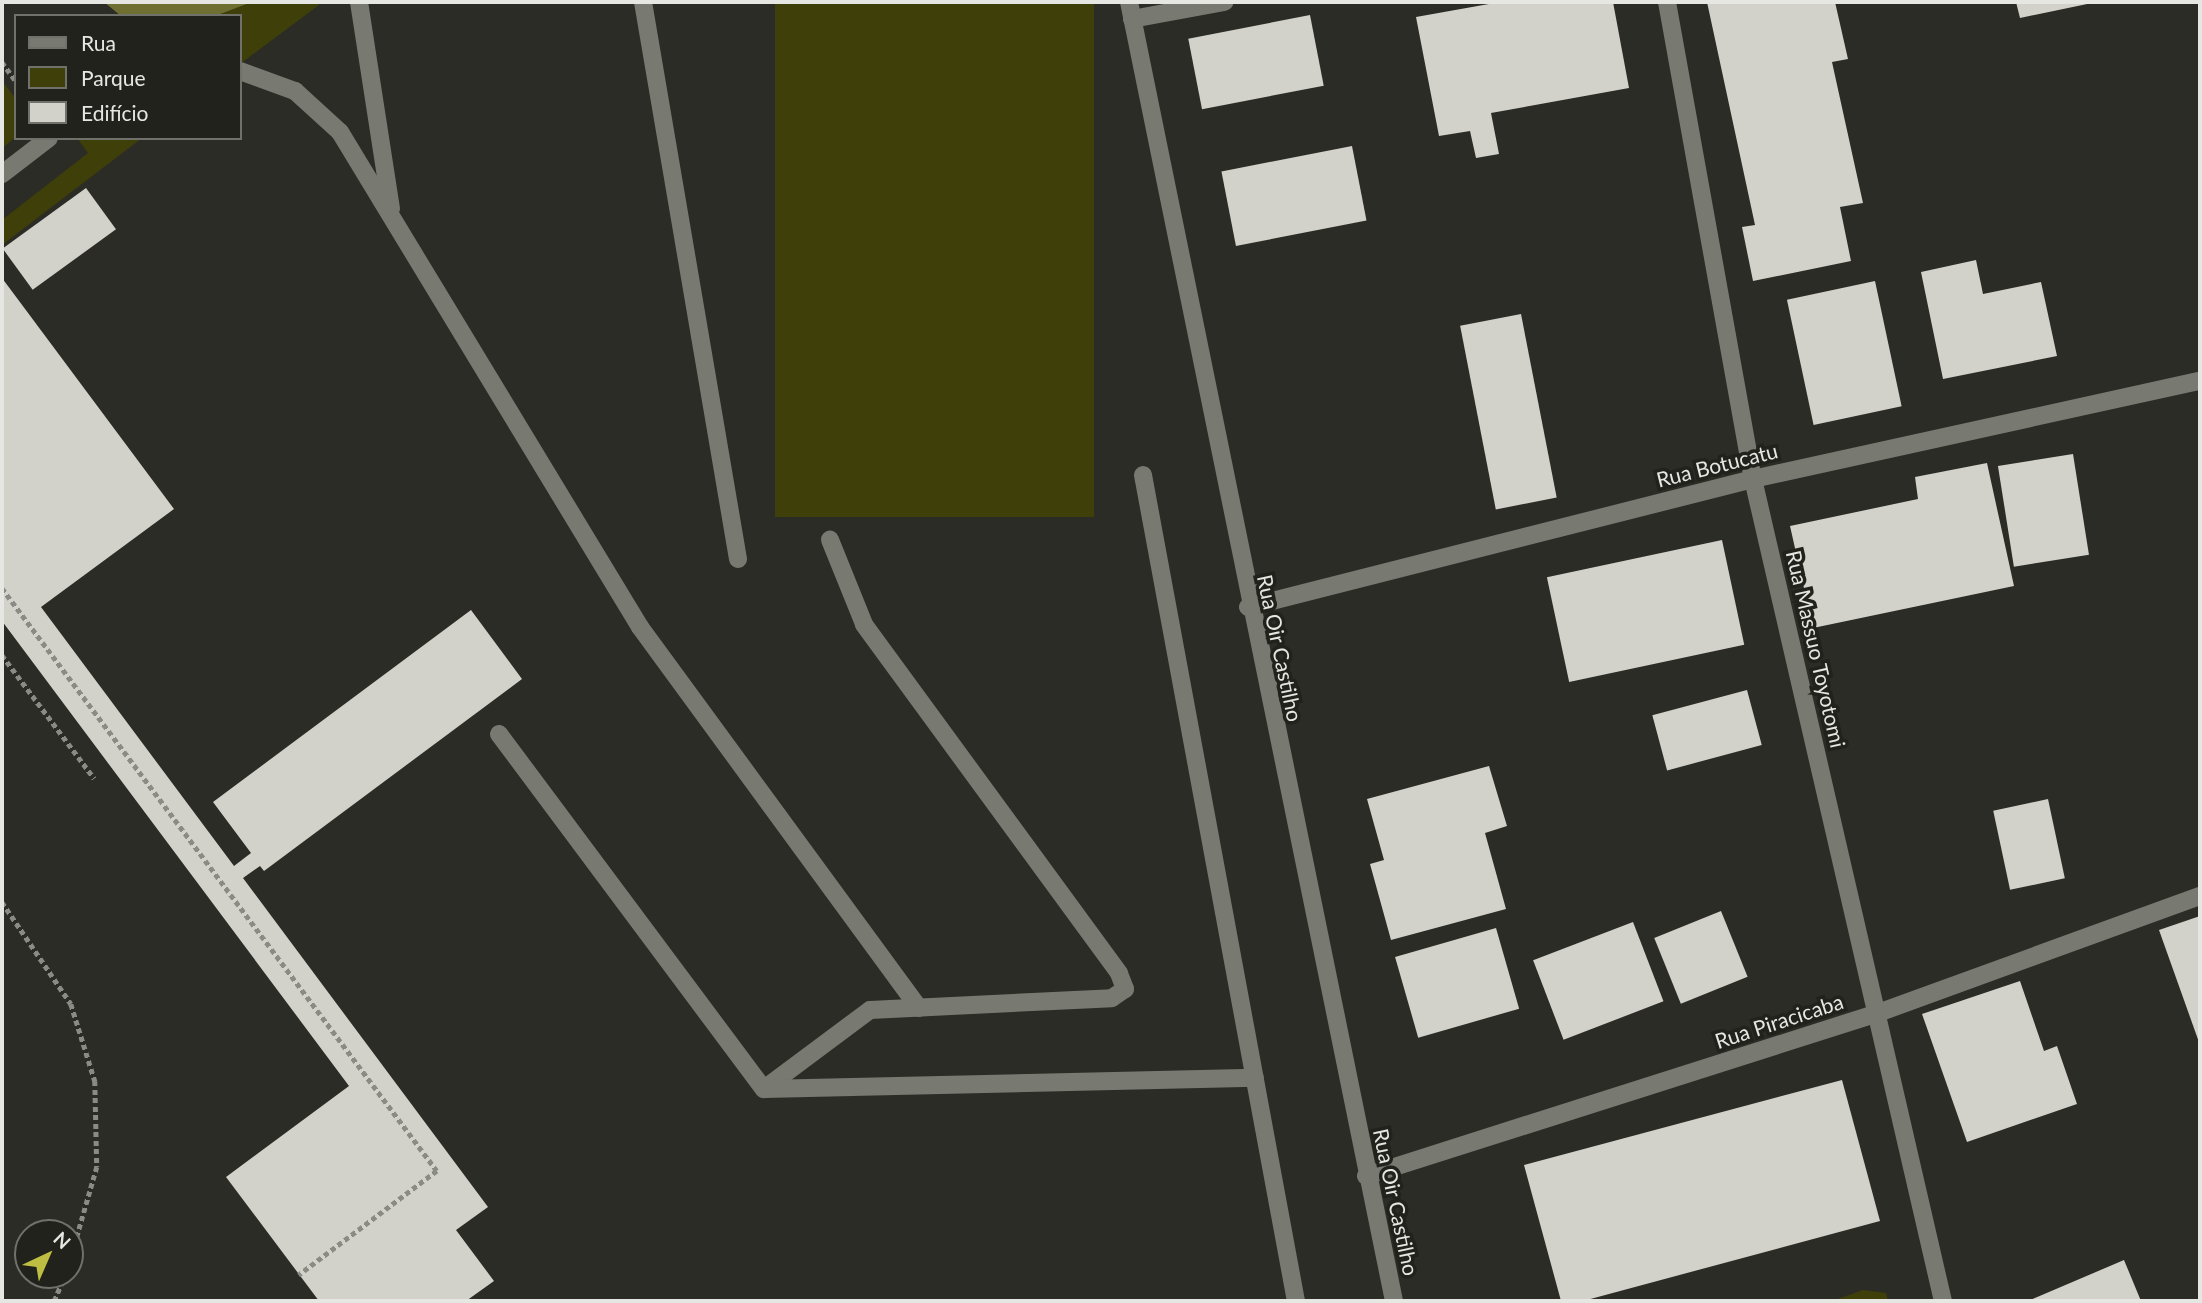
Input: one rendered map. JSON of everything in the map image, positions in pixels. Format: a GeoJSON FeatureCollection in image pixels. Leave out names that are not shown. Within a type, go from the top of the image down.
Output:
{"type":"FeatureCollection","features":[{"type":"Feature","properties":{"kind":"street"},"geometry":{"type":"LineString","coordinates":[[359,2],[392,218]]}},
{"type":"Feature","properties":{"kind":"street"},"geometry":{"type":"LineString","coordinates":[[643,2],[738,559]]}},
{"type":"Feature","properties":{"kind":"street"},"geometry":{"type":"LineString","coordinates":[[1130,10],[1224,2]]}},
{"type":"Feature","properties":{"kind":"street","name":"Rua Massuo Toyotomi"},"geometry":{"type":"LineString","coordinates":[[1667,2],[1753,479],[1943,1301]]}},
{"type":"Feature","properties":{"kind":"street","name":"Rua Oir Castilho"},"geometry":{"type":"LineString","coordinates":[[1130,10],[1248,607],[1394,1301]]}},
{"type":"Feature","properties":{"kind":"street"},"geometry":{"type":"LineString","coordinates":[[242,72],[295,91],[340,132],[640,627],[919,1008]]}},
{"type":"Feature","properties":{"kind":"street"},"geometry":{"type":"LineString","coordinates":[[2,174],[46,140]]}},
{"type":"Feature","properties":{"kind":"street","name":"Rua Botucatu"},"geometry":{"type":"LineString","coordinates":[[1248,607],[1753,479],[2200,381]]}},
{"type":"Feature","properties":{"kind":"street"},"geometry":{"type":"LineString","coordinates":[[1143,475],[1296,1301]]}},
{"type":"Feature","properties":{"kind":"street"},"geometry":{"type":"LineString","coordinates":[[764,1089],[870,1010],[1112,998],[1125,989],[1119,972],[864,624],[830,540]]}},
{"type":"Feature","properties":{"kind":"street"},"geometry":{"type":"LineString","coordinates":[[499,734],[764,1089]]}},
{"type":"Feature","properties":{"kind":"street","name":"Rua Piracicaba"},"geometry":{"type":"LineString","coordinates":[[1366,1176],[1878,1013],[2200,896]]}},
{"type":"Feature","properties":{"kind":"street"},"geometry":{"type":"LineString","coordinates":[[764,1089],[1255,1078]]}},
{"type":"Feature","properties":{"kind":"path"},"geometry":{"type":"LineString","coordinates":[[2,62],[14,78]]}},
{"type":"Feature","properties":{"kind":"path"},"geometry":{"type":"LineString","coordinates":[[2,588],[437,1171],[299,1275]]}},
{"type":"Feature","properties":{"kind":"path"},"geometry":{"type":"LineString","coordinates":[[2,655],[94,778]]}},
{"type":"Feature","properties":{"kind":"path"},"geometry":{"type":"LineString","coordinates":[[2,902],[71,1004],[95,1081],[97,1167],[82,1219]]}},
{"type":"Feature","properties":{"kind":"green space"},"geometry":{"type":"Polygon","coordinates":[[[252,2],[319,2],[319,5],[242,63],[242,14],[220,14],[252,2]]]}},
{"type":"Feature","properties":{"kind":"green space"},"geometry":{"type":"Polygon","coordinates":[[[775,2],[1094,2],[1094,517],[775,517],[775,2]]]}},
{"type":"Feature","properties":{"kind":"green space"},"geometry":{"type":"Polygon","coordinates":[[[2,81],[14,96],[14,139],[2,148],[2,81]]]}},
{"type":"Feature","properties":{"kind":"green space"},"geometry":{"type":"Polygon","coordinates":[[[78,140],[139,140],[2,245],[2,220],[88,153],[78,140]]]}},
{"type":"Feature","properties":{"kind":"green space"},"geometry":{"type":"Polygon","coordinates":[[[1863,1290],[1886,1293],[1888,1301],[1832,1301],[1863,1290]]]}},
{"type":"Feature","properties":{"kind":"shaded area"},"geometry":{"type":"Polygon","coordinates":[[[104,2],[252,2],[220,14],[119,14],[104,2]]]}},
{"type":"Feature","properties":{"kind":"building"},"geometry":{"type":"Polygon","coordinates":[[[1500,2],[1613,2],[1629,88],[1491,113],[1499,154],[1476,158],[1470,131],[1439,136],[1416,17],[1500,2]]]}},
{"type":"Feature","properties":{"kind":"building"},"geometry":{"type":"Polygon","coordinates":[[[1707,2],[1835,2],[1848,59],[1832,62],[1863,203],[1840,207],[1851,261],[1753,281],[1742,227],[1755,225],[1707,2]]]}},
{"type":"Feature","properties":{"kind":"building"},"geometry":{"type":"Polygon","coordinates":[[[2016,2],[2092,2],[2092,3],[2020,18],[2016,2]]]}},
{"type":"Feature","properties":{"kind":"building"},"geometry":{"type":"Polygon","coordinates":[[[1310,15],[1324,86],[1202,109],[1188,39],[1310,15]]]}},
{"type":"Feature","properties":{"kind":"building"},"geometry":{"type":"Polygon","coordinates":[[[1352,146],[1367,221],[1236,246],[1221,171],[1352,146]]]}},
{"type":"Feature","properties":{"kind":"building"},"geometry":{"type":"Polygon","coordinates":[[[86,188],[116,229],[33,290],[3,249],[86,188]]]}},
{"type":"Feature","properties":{"kind":"building"},"geometry":{"type":"Polygon","coordinates":[[[1976,260],[1983,294],[2041,282],[2057,356],[1943,379],[1921,272],[1976,260]]]}},
{"type":"Feature","properties":{"kind":"building"},"geometry":{"type":"Polygon","coordinates":[[[2,278],[174,509],[41,607],[234,866],[251,853],[213,802],[471,610],[522,679],[264,871],[260,866],[243,878],[488,1207],[456,1230],[494,1281],[466,1301],[319,1301],[226,1177],[349,1086],[2,621],[2,278]]]}},
{"type":"Feature","properties":{"kind":"building"},"geometry":{"type":"Polygon","coordinates":[[[1875,281],[1902,406],[1814,425],[1787,300],[1875,281]]]}},
{"type":"Feature","properties":{"kind":"building"},"geometry":{"type":"Polygon","coordinates":[[[1521,314],[1557,498],[1496,509],[1460,326],[1521,314]]]}},
{"type":"Feature","properties":{"kind":"building"},"geometry":{"type":"Polygon","coordinates":[[[2073,454],[2089,555],[2014,567],[1998,466],[2073,454]]]}},
{"type":"Feature","properties":{"kind":"building"},"geometry":{"type":"Polygon","coordinates":[[[1987,463],[2014,586],[1813,628],[1790,526],[1918,499],[1915,477],[1987,463]]]}},
{"type":"Feature","properties":{"kind":"building"},"geometry":{"type":"Polygon","coordinates":[[[1722,540],[1744,645],[1569,682],[1547,577],[1722,540]]]}},
{"type":"Feature","properties":{"kind":"building"},"geometry":{"type":"Polygon","coordinates":[[[1747,690],[1762,745],[1667,770],[1652,715],[1747,690]]]}},
{"type":"Feature","properties":{"kind":"building"},"geometry":{"type":"Polygon","coordinates":[[[1489,766],[1507,826],[1485,833],[1506,909],[1391,940],[1370,864],[1384,860],[1367,799],[1489,766]]]}},
{"type":"Feature","properties":{"kind":"building"},"geometry":{"type":"Polygon","coordinates":[[[2048,799],[2065,878],[2010,890],[1993,811],[2048,799]]]}},
{"type":"Feature","properties":{"kind":"building"},"geometry":{"type":"Polygon","coordinates":[[[1721,911],[1748,977],[1681,1004],[1654,938],[1721,911]]]}},
{"type":"Feature","properties":{"kind":"building"},"geometry":{"type":"Polygon","coordinates":[[[2200,916],[2200,1045],[2159,930],[2200,916]]]}},
{"type":"Feature","properties":{"kind":"building"},"geometry":{"type":"Polygon","coordinates":[[[1633,922],[1663,1001],[1564,1040],[1533,960],[1633,922]]]}},
{"type":"Feature","properties":{"kind":"building"},"geometry":{"type":"Polygon","coordinates":[[[1496,928],[1519,1009],[1418,1038],[1395,957],[1496,928]]]}},
{"type":"Feature","properties":{"kind":"building"},"geometry":{"type":"Polygon","coordinates":[[[2020,981],[2044,1051],[2057,1046],[2077,1104],[1967,1142],[1922,1014],[2020,981]]]}},
{"type":"Feature","properties":{"kind":"building"},"geometry":{"type":"Polygon","coordinates":[[[1842,1080],[1880,1221],[1583,1301],[1561,1301],[1524,1165],[1842,1080]]]}},
{"type":"Feature","properties":{"kind":"building"},"geometry":{"type":"Polygon","coordinates":[[[2124,1260],[2141,1301],[2028,1301],[2124,1260]]]}}]}
